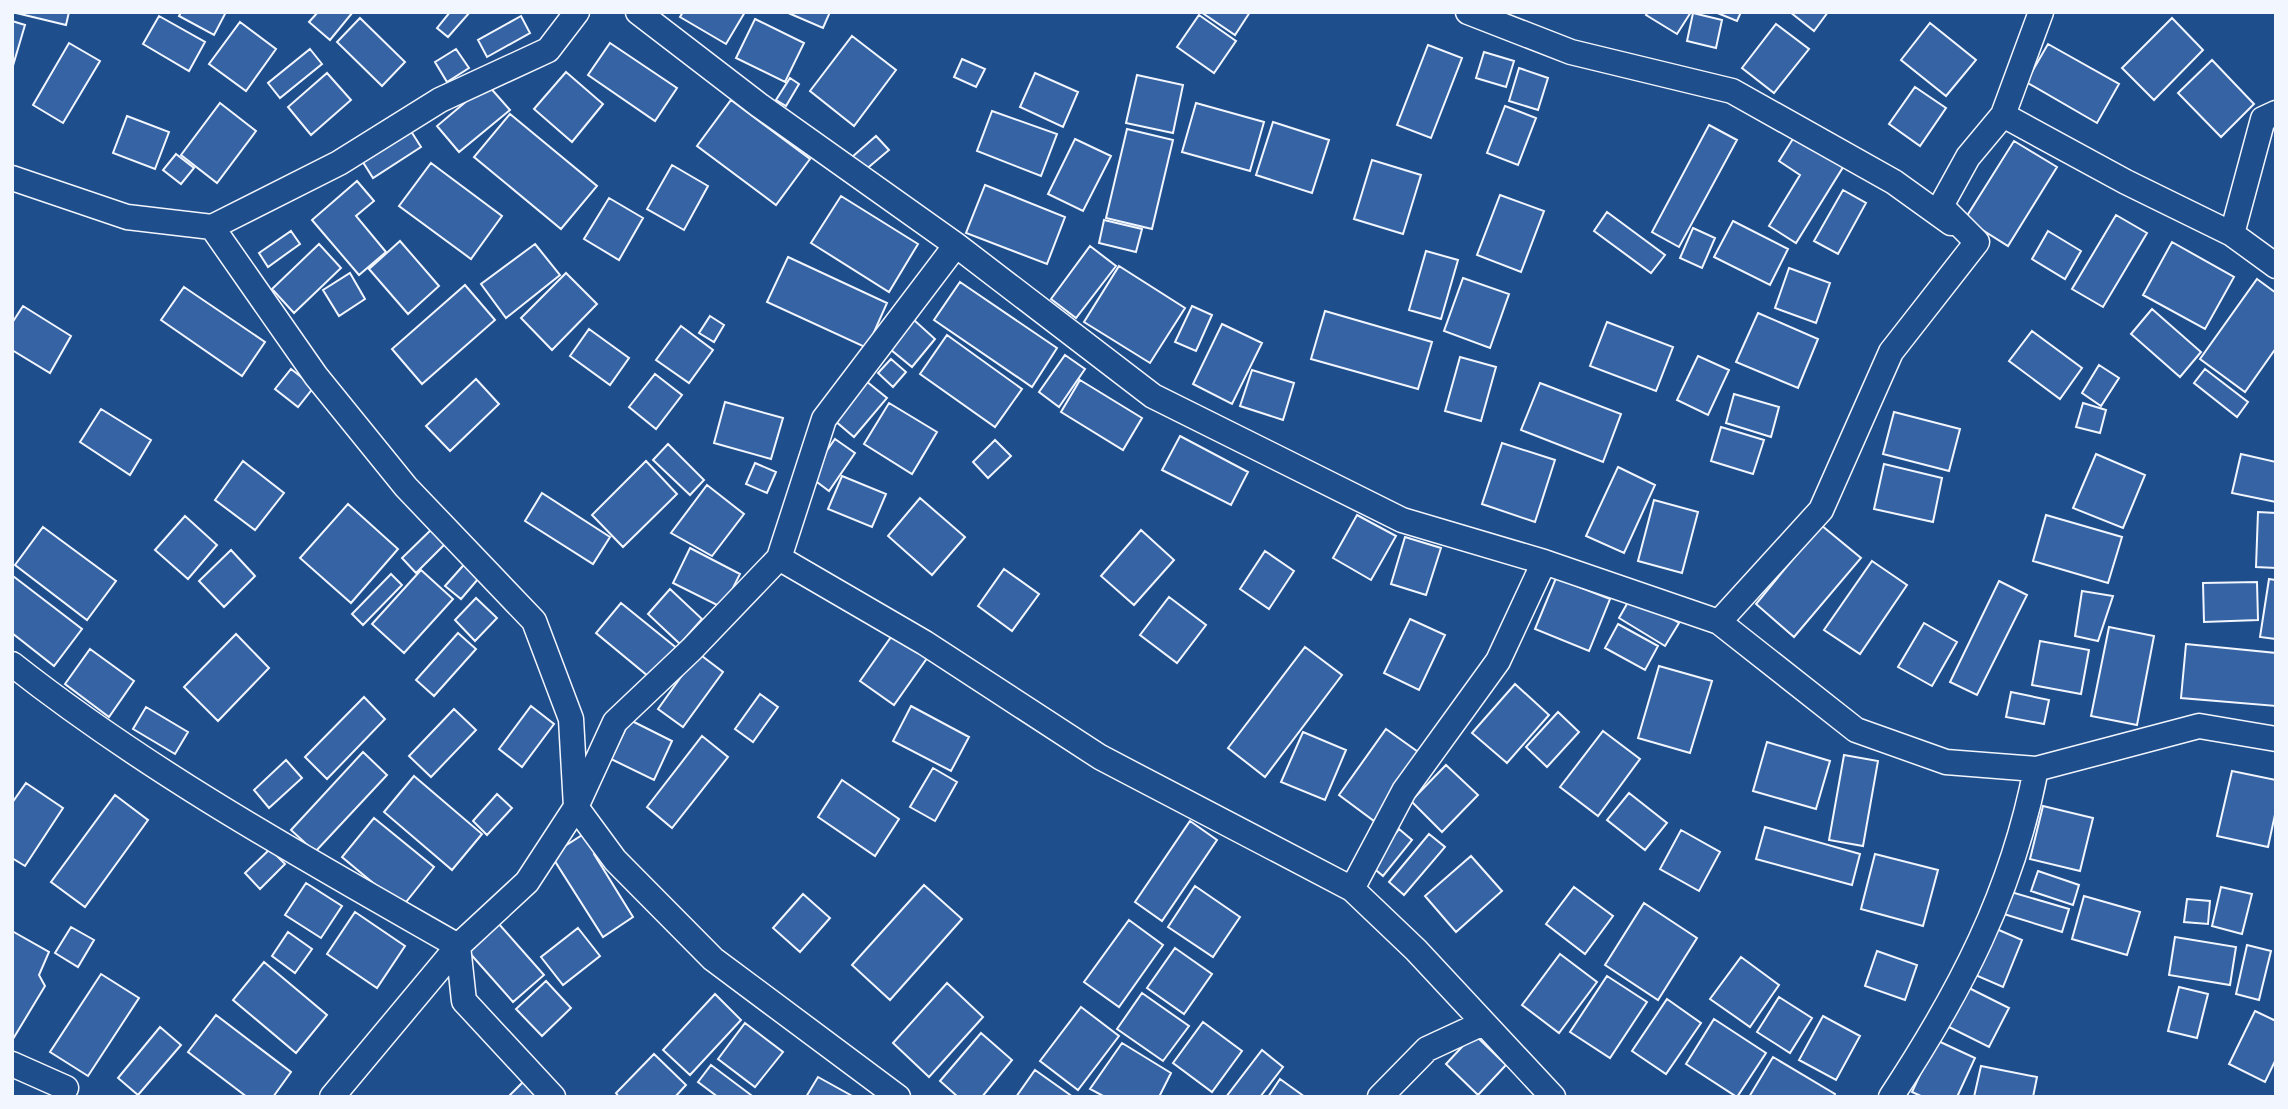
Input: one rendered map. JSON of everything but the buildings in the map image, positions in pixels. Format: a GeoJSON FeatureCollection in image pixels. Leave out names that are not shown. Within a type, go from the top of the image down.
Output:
{"type":"FeatureCollection","features":[{"type":"Feature","properties":{"kind":"street"},"geometry":{"type":"LineString","coordinates":[[12,178],[127,217],[212,227],[339,163],[440,100],[548,50],[577,12]]}},
{"type":"Feature","properties":{"kind":"street"},"geometry":{"type":"LineString","coordinates":[[638,12],[855,175],[956,245],[1153,396],[1402,520],[1544,562],[1719,622],[1856,730],[1946,762],[2036,769],[2199,726],[2276,739]]}},
{"type":"Feature","properties":{"kind":"street"},"geometry":{"type":"LineString","coordinates":[[1468,12],[1571,52],[1732,91],[1894,183],[1977,242]]}},
{"type":"Feature","properties":{"kind":"street"},"geometry":{"type":"LineString","coordinates":[[1977,242],[1941,206],[1968,157],[2003,115],[2041,12]]}},
{"type":"Feature","properties":{"kind":"street"},"geometry":{"type":"LineString","coordinates":[[2232,234],[2263,119],[2276,113]]}},
{"type":"Feature","properties":{"kind":"street"},"geometry":{"type":"LineString","coordinates":[[2003,115],[2126,182],[2232,234],[2276,266]]}},
{"type":"Feature","properties":{"kind":"street"},"geometry":{"type":"LineString","coordinates":[[212,227],[316,376],[406,487],[534,621],[571,719],[576,807],[615,860],[713,960],[898,1097]]}},
{"type":"Feature","properties":{"kind":"street"},"geometry":{"type":"LineString","coordinates":[[1719,622],[1821,510],[1891,352],[1977,242]]}},
{"type":"Feature","properties":{"kind":"street"},"geometry":{"type":"LineString","coordinates":[[332,1097],[458,946],[527,883],[576,807],[615,722],[692,649],[779,558],[824,419],[956,245]]}},
{"type":"Feature","properties":{"kind":"street"},"geometry":{"type":"LineString","coordinates":[[779,558],[925,643],[1100,757],[1352,889],[1416,950],[1552,1097]]}},
{"type":"Feature","properties":{"kind":"street"},"geometry":{"type":"LineString","coordinates":[[1352,889],[1404,791],[1499,661],[1544,562]]}},
{"type":"Feature","properties":{"kind":"street"},"geometry":{"type":"LineString","coordinates":[[12,664],[80,718],[303,857],[458,946]]}},
{"type":"Feature","properties":{"kind":"street"},"geometry":{"type":"LineString","coordinates":[[1891,1097],[1948,1004],[1989,925],[2025,825],[2036,769]]}},
{"type":"Feature","properties":{"kind":"street"},"geometry":{"type":"LineString","coordinates":[[458,946],[464,1001],[553,1097]]}},
{"type":"Feature","properties":{"kind":"street"},"geometry":{"type":"LineString","coordinates":[[1380,1097],[1427,1049],[1483,1023]]}},
{"type":"Feature","properties":{"kind":"street"},"geometry":{"type":"LineString","coordinates":[[12,1063],[66,1088]]}}]}
